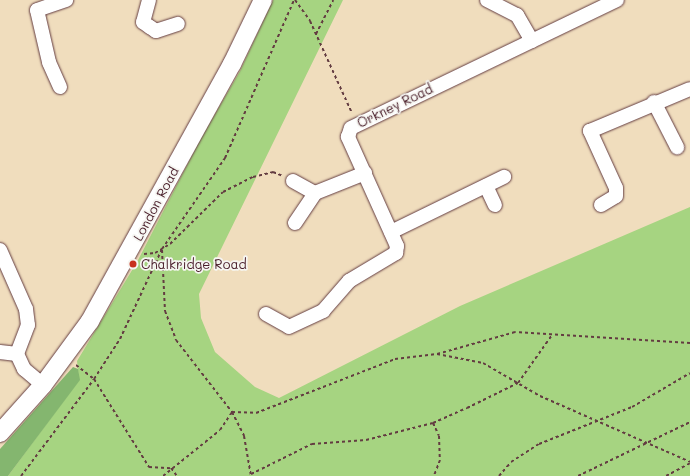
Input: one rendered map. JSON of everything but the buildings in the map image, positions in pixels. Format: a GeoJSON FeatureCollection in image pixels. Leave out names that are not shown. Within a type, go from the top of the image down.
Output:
{"type":"FeatureCollection","features":[{"type":"Feature","properties":{"kind":"main road","name":"London Road"},"geometry":{"type":"LineString","coordinates":[[0,433],[43,385],[66,356],[129,256],[262,0]]}},
{"type":"Feature","properties":{"kind":"street"},"geometry":{"type":"LineString","coordinates":[[60,87],[49,62],[37,10],[66,0]]}},
{"type":"Feature","properties":{"kind":"street"},"geometry":{"type":"LineString","coordinates":[[149,0],[143,22],[156,31],[178,24]]}},
{"type":"Feature","properties":{"kind":"street"},"geometry":{"type":"LineString","coordinates":[[487,0],[508,5],[517,15],[532,41]]}},
{"type":"Feature","properties":{"kind":"street","name":"Orkney Road"},"geometry":{"type":"LineString","coordinates":[[266,314],[291,333],[323,311],[349,281],[396,253],[397,246],[348,137],[357,124],[617,0]]}},
{"type":"Feature","properties":{"kind":"street"},"geometry":{"type":"LineString","coordinates":[[601,205],[616,196],[616,188],[590,131],[654,102],[690,90]]}},
{"type":"Feature","properties":{"kind":"street"},"geometry":{"type":"LineString","coordinates":[[654,102],[677,147]]}},
{"type":"Feature","properties":{"kind":"street"},"geometry":{"type":"LineString","coordinates":[[295,223],[315,192],[365,173]]}},
{"type":"Feature","properties":{"kind":"street"},"geometry":{"type":"LineString","coordinates":[[391,232],[504,177]]}},
{"type":"Feature","properties":{"kind":"street"},"geometry":{"type":"LineString","coordinates":[[293,181],[315,192]]}},
{"type":"Feature","properties":{"kind":"street"},"geometry":{"type":"LineString","coordinates":[[486,186],[495,205]]}},
{"type":"Feature","properties":{"kind":"street"},"geometry":{"type":"LineString","coordinates":[[0,250],[26,309],[28,325],[17,354],[24,369],[43,385]]}},
{"type":"Feature","properties":{"kind":"street"},"geometry":{"type":"LineString","coordinates":[[0,352],[17,354]]}},
{"type":"Feature","properties":{"kind":"path"},"geometry":{"type":"LineString","coordinates":[[295,0],[316,34],[357,124]]}},
{"type":"Feature","properties":{"kind":"path"},"geometry":{"type":"LineString","coordinates":[[22,476],[94,379],[120,338],[162,249],[225,158],[295,0]]}},
{"type":"Feature","properties":{"kind":"path"},"geometry":{"type":"LineString","coordinates":[[316,34],[333,0]]}},
{"type":"Feature","properties":{"kind":"path"},"geometry":{"type":"LineString","coordinates":[[129,256],[162,249],[229,189],[273,172],[293,181]]}},
{"type":"Feature","properties":{"kind":"path"},"geometry":{"type":"LineString","coordinates":[[162,249],[165,311],[176,340],[232,412],[244,436],[251,475],[312,444],[366,440],[433,423],[518,383],[552,335]]}},
{"type":"Feature","properties":{"kind":"path"},"geometry":{"type":"LineString","coordinates":[[232,412],[256,413],[395,359],[437,354],[515,332],[690,343]]}},
{"type":"Feature","properties":{"kind":"path"},"geometry":{"type":"LineString","coordinates":[[437,354],[483,363],[518,383],[598,422],[690,462]]}},
{"type":"Feature","properties":{"kind":"path"},"geometry":{"type":"LineString","coordinates":[[66,356],[94,379],[149,467],[171,468],[178,476]]}},
{"type":"Feature","properties":{"kind":"path"},"geometry":{"type":"LineString","coordinates":[[499,476],[511,462],[539,444],[598,422],[660,392],[690,373]]}},
{"type":"Feature","properties":{"kind":"path"},"geometry":{"type":"LineString","coordinates":[[163,476],[171,468],[220,430],[232,412]]}},
{"type":"Feature","properties":{"kind":"path"},"geometry":{"type":"LineString","coordinates":[[578,476],[690,422]]}},
{"type":"Feature","properties":{"kind":"path"},"geometry":{"type":"LineString","coordinates":[[433,423],[439,436],[440,460],[434,476]]}},
{"type":"Feature","properties":{"kind":"path"},"geometry":{"type":"LineString","coordinates":[[666,476],[690,462]]}},
{"type":"Feature","properties":{"kind":"green space"},"geometry":{"type":"Polygon","coordinates":[[[273,0],[343,0],[199,294],[201,318],[215,352],[255,387],[279,398],[460,306],[690,207],[690,476],[8,476],[79,380],[77,361],[137,262],[200,140],[240,71],[273,0]]]}},
{"type":"Feature","properties":{"kind":"green space"},"geometry":{"type":"Polygon","coordinates":[[[73,367],[78,369],[80,380],[8,476],[0,476],[0,449],[73,367]]]}},
{"type":"Feature","properties":{"kind":"place","name":"Chalkridge Road"},"geometry":{"type":"Point","coordinates":[133,264]}}]}
